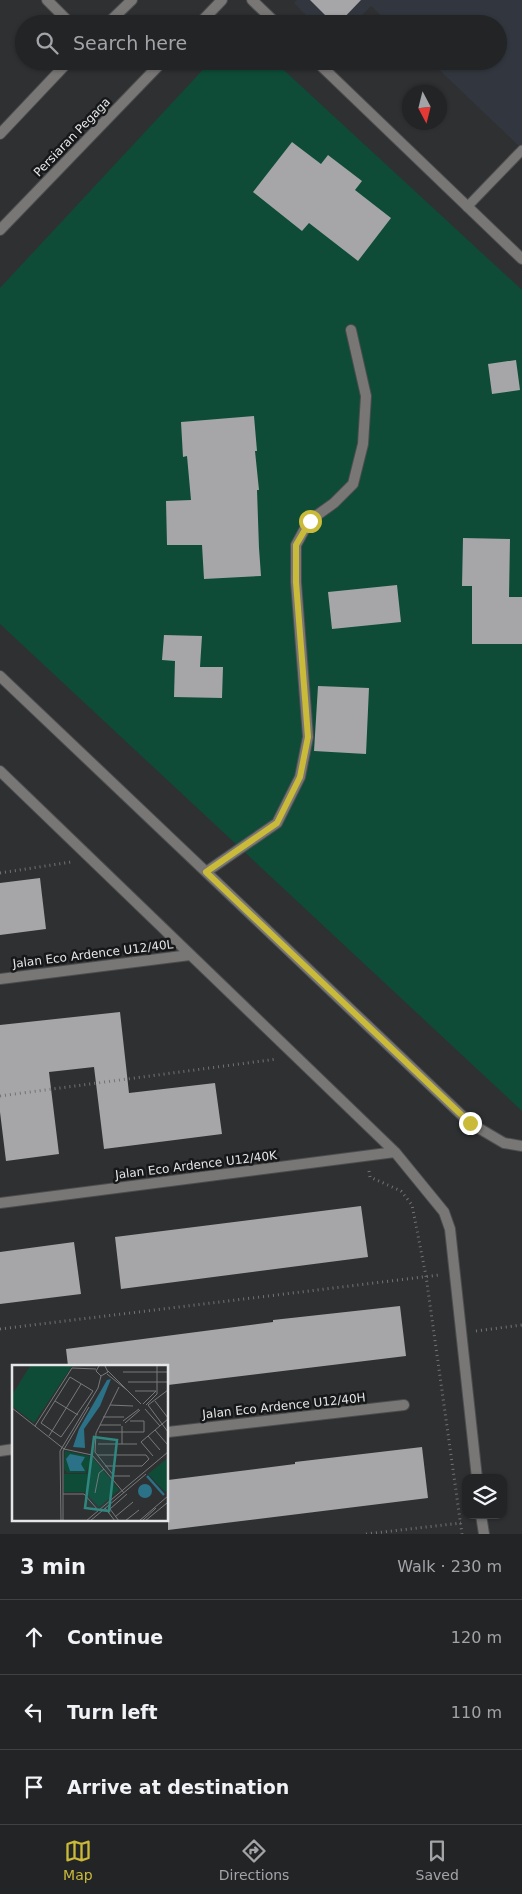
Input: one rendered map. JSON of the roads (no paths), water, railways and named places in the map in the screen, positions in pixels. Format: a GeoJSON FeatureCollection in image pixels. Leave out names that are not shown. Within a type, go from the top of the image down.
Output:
{"type":"FeatureCollection","features":[{"type":"Feature","properties":{"kind":"street"},"geometry":{"type":"LineString","coordinates":[[47,0],[62,15]]}},
{"type":"Feature","properties":{"kind":"street"},"geometry":{"type":"LineString","coordinates":[[116,15],[132,0]]}},
{"type":"Feature","properties":{"kind":"street"},"geometry":{"type":"LineString","coordinates":[[208,15],[222,0]]}},
{"type":"Feature","properties":{"kind":"street"},"geometry":{"type":"LineString","coordinates":[[252,0],[267,15]]}},
{"type":"Feature","properties":{"kind":"street"},"geometry":{"type":"LineString","coordinates":[[0,134],[60,70]]}},
{"type":"Feature","properties":{"kind":"street","name":"Persiaran Pegaga"},"geometry":{"type":"LineString","coordinates":[[0,230],[153,70]]}},
{"type":"Feature","properties":{"kind":"street"},"geometry":{"type":"LineString","coordinates":[[325,70],[522,259]]}},
{"type":"Feature","properties":{"kind":"street"},"geometry":{"type":"LineString","coordinates":[[206,872],[277,823],[300,777],[308,737],[296,582],[296,545],[310,521],[334,503],[353,484],[363,444],[366,396],[351,330]]}},
{"type":"Feature","properties":{"kind":"street"},"geometry":{"type":"LineString","coordinates":[[0,676],[470,1123],[504,1143],[522,1146]]}},
{"type":"Feature","properties":{"kind":"street"},"geometry":{"type":"LineString","coordinates":[[0,771],[395,1152],[444,1212],[450,1229],[477,1474]]}},
{"type":"Feature","properties":{"kind":"street","name":"Jalan Eco Ardence U12/40L"},"geometry":{"type":"LineString","coordinates":[[0,979],[190,955]]}},
{"type":"Feature","properties":{"kind":"street","name":"Jalan Eco Ardence U12/40K"},"geometry":{"type":"LineString","coordinates":[[0,1203],[395,1152]]}},
{"type":"Feature","properties":{"kind":"street","name":"Jalan Eco Ardence U12/40H"},"geometry":{"type":"LineString","coordinates":[[169,1432],[404,1405]]}},
{"type":"Feature","properties":{"kind":"street"},"geometry":{"type":"LineString","coordinates":[[482,1519],[484,1534]]}},
{"type":"Feature","properties":{"kind":"lane"},"geometry":{"type":"LineString","coordinates":[[468,207],[522,150]]}}]}
